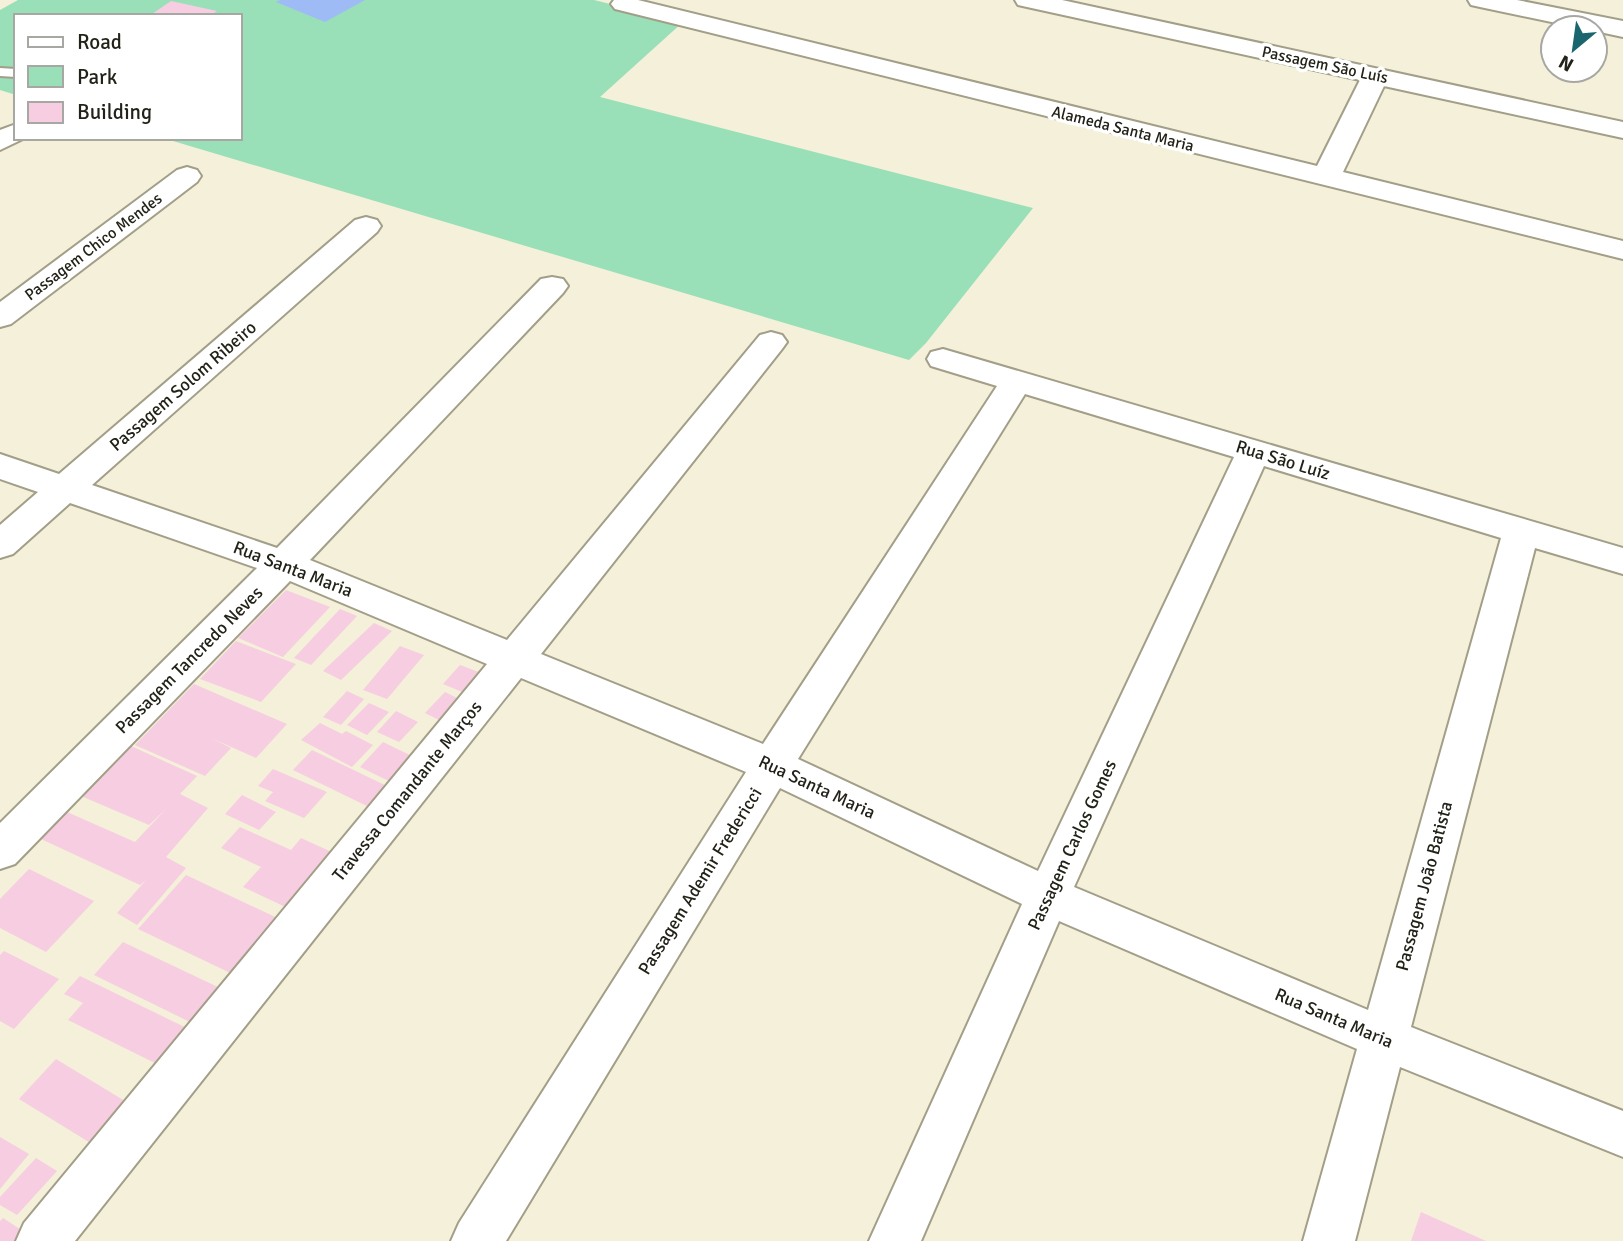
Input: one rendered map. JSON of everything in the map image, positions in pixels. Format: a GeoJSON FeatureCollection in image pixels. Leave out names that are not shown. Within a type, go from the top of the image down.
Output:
{"type":"FeatureCollection","features":[{"type":"Feature","properties":{"kind":"street","name":"Passagem São Luís"},"geometry":{"type":"LineString","coordinates":[[1027,0],[1623,130]]}},
{"type":"Feature","properties":{"kind":"street"},"geometry":{"type":"LineString","coordinates":[[1480,0],[1623,29]]}},
{"type":"Feature","properties":{"kind":"street","name":"Alameda Santa Maria"},"geometry":{"type":"LineString","coordinates":[[627,2],[1623,250]]}},
{"type":"Feature","properties":{"kind":"street"},"geometry":{"type":"LineString","coordinates":[[1326,178],[1376,74]]}},
{"type":"Feature","properties":{"kind":"street","name":"Passagem Chico Mendes"},"geometry":{"type":"LineString","coordinates":[[0,317],[187,176]]}},
{"type":"Feature","properties":{"kind":"street","name":"Passagem Solom Ribeiro"},"geometry":{"type":"LineString","coordinates":[[0,545],[366,226]]}},
{"type":"Feature","properties":{"kind":"street","name":"Passagem Tancredo Neves"},"geometry":{"type":"LineString","coordinates":[[0,851],[284,564],[552,286]]}},
{"type":"Feature","properties":{"kind":"street","name":"Travessa Comandante Marços"},"geometry":{"type":"LineString","coordinates":[[42,1241],[771,342]]}},
{"type":"Feature","properties":{"kind":"street","name":"Rua São Luíz"},"geometry":{"type":"LineString","coordinates":[[943,359],[1623,561]]}},
{"type":"Feature","properties":{"kind":"street","name":"Passagem Ademir Fredericci"},"geometry":{"type":"LineString","coordinates":[[477,1241],[772,765],[1017,381]]}},
{"type":"Feature","properties":{"kind":"street","name":"Passagem Carlos Gomes"},"geometry":{"type":"LineString","coordinates":[[895,1241],[1048,896],[1254,451]]}},
{"type":"Feature","properties":{"kind":"street","name":"Rua Santa Maria"},"geometry":{"type":"LineString","coordinates":[[0,466],[68,486],[284,564],[772,765],[1048,896],[1383,1038],[1623,1134]]}},
{"type":"Feature","properties":{"kind":"street","name":"Passagem João Batista"},"geometry":{"type":"LineString","coordinates":[[1329,1241],[1521,531]]}},
{"type":"Feature","properties":{"kind":"green space"},"geometry":{"type":"Polygon","coordinates":[[[18,0],[594,0],[683,22],[600,97],[1033,208],[926,343],[909,360],[170,140],[242,140],[242,14],[14,14],[14,94],[0,90],[0,10],[18,0]]]}},
{"type":"Feature","properties":{"kind":"water"},"geometry":{"type":"Polygon","coordinates":[[[365,0],[325,22],[276,2],[365,0]]]}},
{"type":"Feature","properties":{"kind":"building"},"geometry":{"type":"Polygon","coordinates":[[[171,1],[217,11],[213,14],[152,14],[171,1]]]}},
{"type":"Feature","properties":{"kind":"building"},"geometry":{"type":"Polygon","coordinates":[[[286,590],[330,607],[283,657],[238,638],[286,590]]]}},
{"type":"Feature","properties":{"kind":"building"},"geometry":{"type":"Polygon","coordinates":[[[340,609],[357,616],[311,665],[294,658],[340,609]]]}},
{"type":"Feature","properties":{"kind":"building"},"geometry":{"type":"Polygon","coordinates":[[[374,623],[392,631],[341,680],[323,671],[374,623]]]}},
{"type":"Feature","properties":{"kind":"building"},"geometry":{"type":"Polygon","coordinates":[[[236,641],[296,664],[261,702],[200,679],[236,641]]]}},
{"type":"Feature","properties":{"kind":"building"},"geometry":{"type":"Polygon","coordinates":[[[400,646],[424,655],[387,699],[363,690],[400,646]]]}},
{"type":"Feature","properties":{"kind":"building"},"geometry":{"type":"Polygon","coordinates":[[[460,665],[484,674],[467,694],[443,684],[460,665]]]}},
{"type":"Feature","properties":{"kind":"building"},"geometry":{"type":"Polygon","coordinates":[[[194,684],[287,724],[256,758],[211,738],[231,748],[205,776],[135,745],[194,684]]]}},
{"type":"Feature","properties":{"kind":"building"},"geometry":{"type":"Polygon","coordinates":[[[347,691],[364,699],[341,725],[323,717],[347,691]]]}},
{"type":"Feature","properties":{"kind":"building"},"geometry":{"type":"Polygon","coordinates":[[[445,692],[467,703],[447,724],[425,713],[445,692]]]}},
{"type":"Feature","properties":{"kind":"building"},"geometry":{"type":"Polygon","coordinates":[[[369,703],[389,712],[367,735],[347,725],[369,703]]]}},
{"type":"Feature","properties":{"kind":"building"},"geometry":{"type":"Polygon","coordinates":[[[396,711],[418,722],[399,742],[377,732],[396,711]]]}},
{"type":"Feature","properties":{"kind":"building"},"geometry":{"type":"Polygon","coordinates":[[[320,723],[342,734],[346,731],[373,745],[352,767],[301,740],[320,723]]]}},
{"type":"Feature","properties":{"kind":"building"},"geometry":{"type":"Polygon","coordinates":[[[383,742],[420,760],[397,785],[360,767],[383,742]]]}},
{"type":"Feature","properties":{"kind":"building"},"geometry":{"type":"Polygon","coordinates":[[[131,746],[197,776],[180,794],[208,808],[166,857],[186,868],[137,925],[117,913],[146,880],[140,885],[41,839],[67,812],[135,842],[166,809],[149,825],[81,796],[131,746]]]}},
{"type":"Feature","properties":{"kind":"building"},"geometry":{"type":"Polygon","coordinates":[[[312,750],[391,788],[373,809],[293,770],[312,750]]]}},
{"type":"Feature","properties":{"kind":"building"},"geometry":{"type":"Polygon","coordinates":[[[273,769],[327,792],[304,818],[265,801],[273,792],[258,786],[273,769]]]}},
{"type":"Feature","properties":{"kind":"building"},"geometry":{"type":"Polygon","coordinates":[[[242,795],[276,812],[259,830],[225,814],[242,795]]]}},
{"type":"Feature","properties":{"kind":"building"},"geometry":{"type":"Polygon","coordinates":[[[240,827],[291,850],[301,838],[336,854],[290,909],[243,887],[261,867],[221,848],[240,827]]]}},
{"type":"Feature","properties":{"kind":"building"},"geometry":{"type":"Polygon","coordinates":[[[29,869],[94,901],[46,952],[0,928],[0,899],[29,869]]]}},
{"type":"Feature","properties":{"kind":"building"},"geometry":{"type":"Polygon","coordinates":[[[186,875],[288,923],[243,979],[138,929],[186,875]]]}},
{"type":"Feature","properties":{"kind":"building"},"geometry":{"type":"Polygon","coordinates":[[[123,942],[222,989],[194,1024],[94,975],[123,942]]]}},
{"type":"Feature","properties":{"kind":"building"},"geometry":{"type":"Polygon","coordinates":[[[4,951],[59,979],[14,1029],[0,1021],[0,955],[4,951]]]}},
{"type":"Feature","properties":{"kind":"building"},"geometry":{"type":"Polygon","coordinates":[[[80,976],[201,1035],[171,1071],[68,1020],[83,1003],[64,994],[80,976]]]}},
{"type":"Feature","properties":{"kind":"building"},"geometry":{"type":"Polygon","coordinates":[[[56,1059],[133,1106],[97,1147],[19,1099],[56,1059]]]}},
{"type":"Feature","properties":{"kind":"building"},"geometry":{"type":"Polygon","coordinates":[[[0,1137],[29,1154],[0,1189],[0,1137]]]}},
{"type":"Feature","properties":{"kind":"building"},"geometry":{"type":"Polygon","coordinates":[[[36,1158],[57,1171],[17,1215],[0,1205],[0,1197],[36,1158]]]}},
{"type":"Feature","properties":{"kind":"building"},"geometry":{"type":"Polygon","coordinates":[[[1421,1212],[1486,1241],[1411,1241],[1421,1212]]]}},
{"type":"Feature","properties":{"kind":"building"},"geometry":{"type":"Polygon","coordinates":[[[3,1218],[38,1241],[0,1241],[0,1221],[3,1218]]]}}]}
